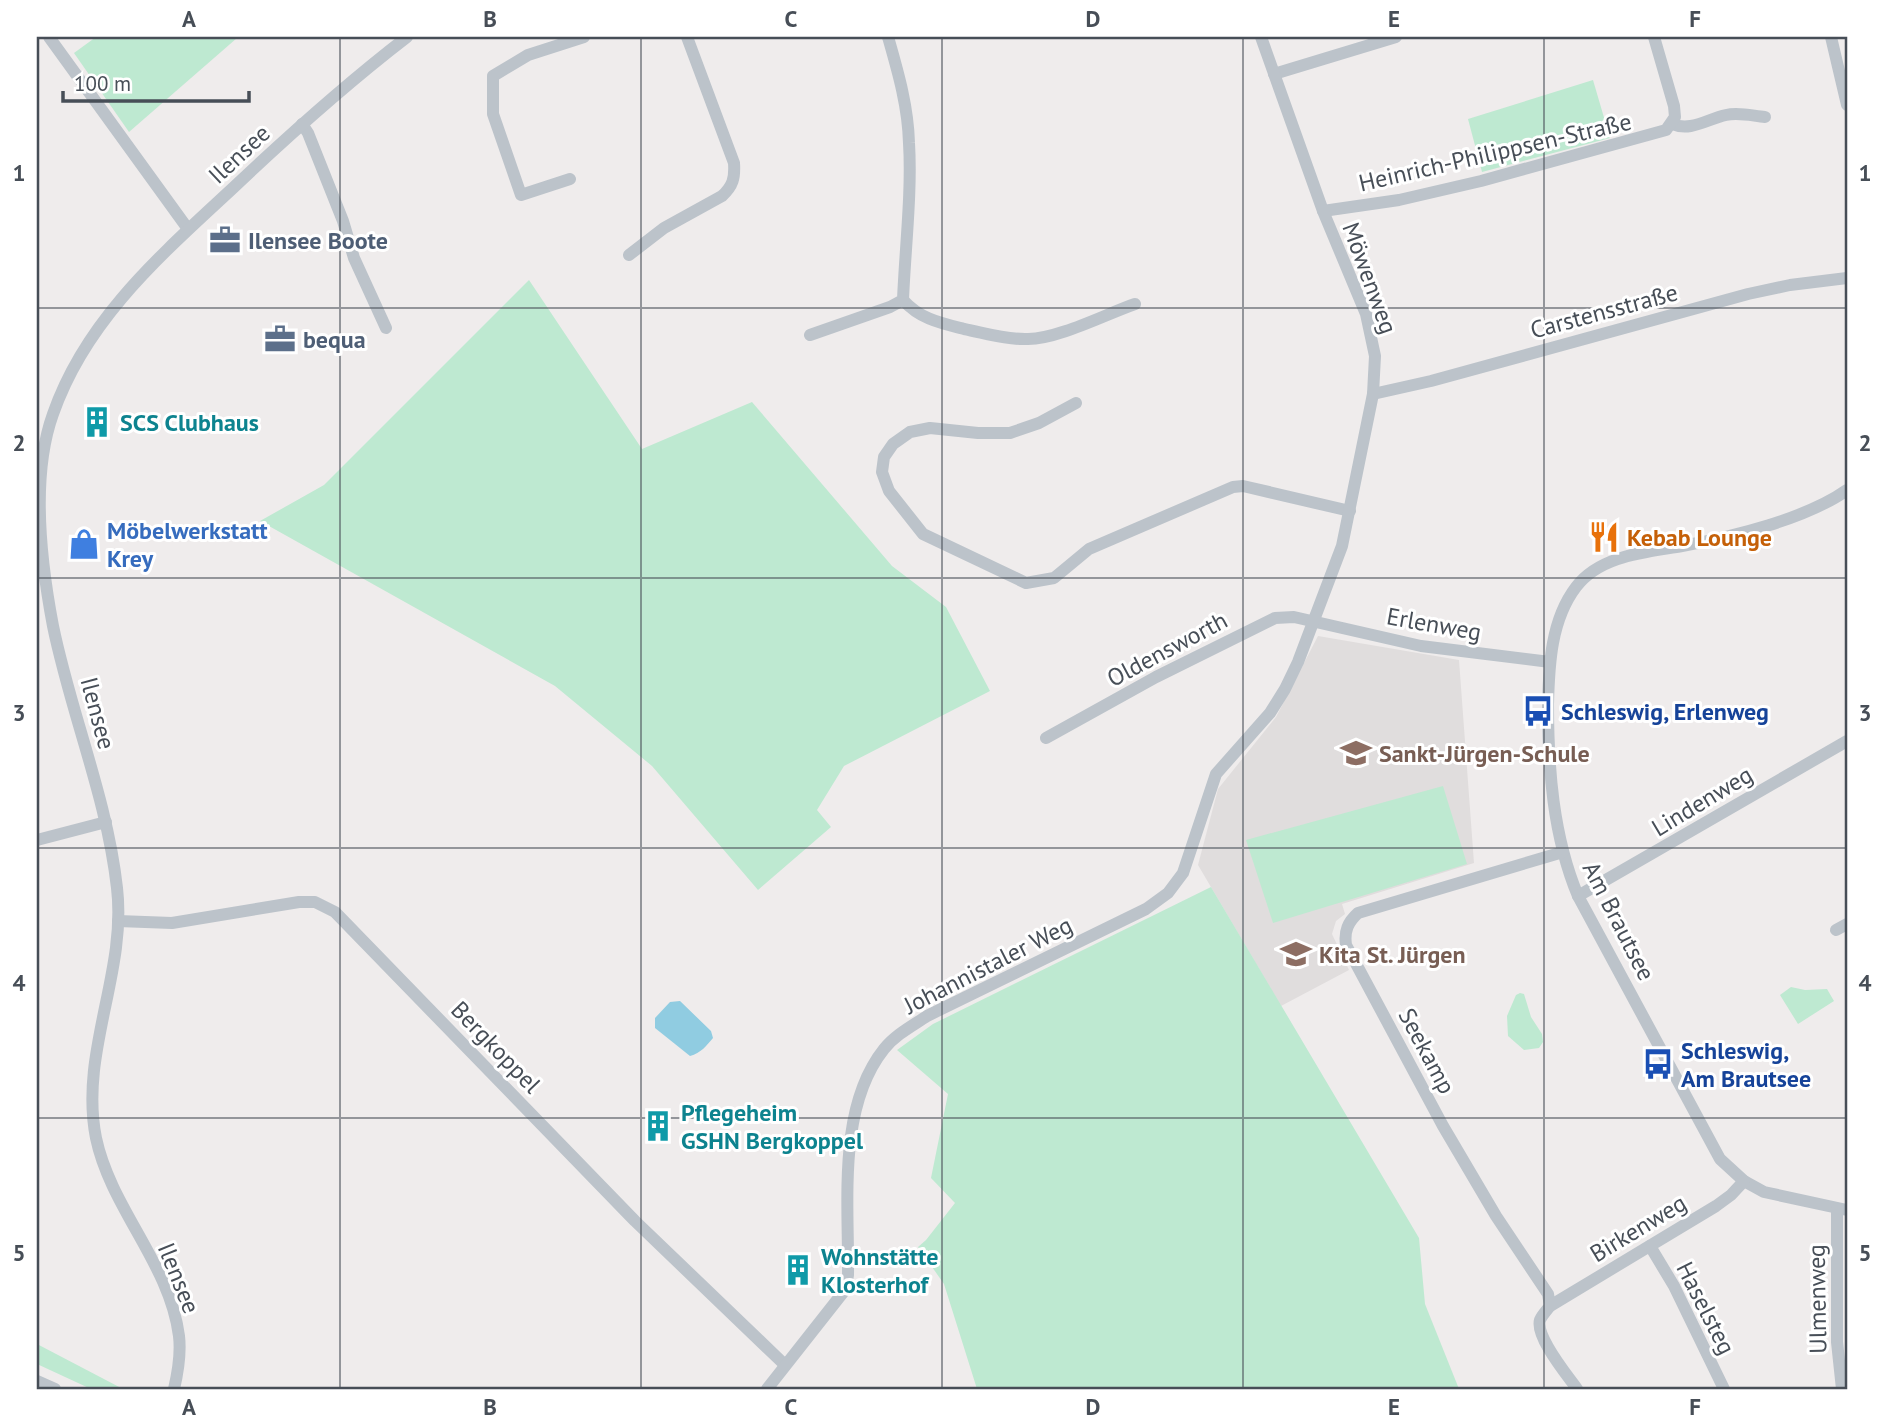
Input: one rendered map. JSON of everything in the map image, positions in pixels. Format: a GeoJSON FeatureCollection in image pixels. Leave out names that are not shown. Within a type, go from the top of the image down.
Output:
{"type":"FeatureCollection","features":[{"type":"Feature","properties":{"kind":"street"},"geometry":{"type":"LineString","coordinates":[[49,37],[188,229]]}},
{"type":"Feature","properties":{"kind":"street","name":"Ilensee"},"geometry":{"type":"LineString","coordinates":[[174,1389],[179,1339],[173,1306],[157,1270],[110,1183],[97,1140],[92,1102],[92,1073],[118,921],[117,889],[106,822],[54,627],[45,574],[40,480],[43,456],[52,415],[85,346],[110,310],[188,229],[302,124],[407,37]]}},
{"type":"Feature","properties":{"kind":"street"},"geometry":{"type":"LineString","coordinates":[[570,179],[521,195],[493,114],[493,76],[528,55],[584,37]]}},
{"type":"Feature","properties":{"kind":"street"},"geometry":{"type":"LineString","coordinates":[[629,256],[664,228],[722,196],[730,189],[735,177],[734,163],[687,37]]}},
{"type":"Feature","properties":{"kind":"street"},"geometry":{"type":"LineString","coordinates":[[888,37],[907,114],[910,145],[903,300],[914,312],[932,321],[1002,337],[1028,340],[1048,336],[1135,304]]}},
{"type":"Feature","properties":{"kind":"street","name":"Möwenweg"},"geometry":{"type":"LineString","coordinates":[[1261,37],[1323,211],[1366,314],[1375,356],[1373,394],[1342,546],[1312,621]]}},
{"type":"Feature","properties":{"kind":"street"},"geometry":{"type":"LineString","coordinates":[[1274,74],[1396,37]]}},
{"type":"Feature","properties":{"kind":"street"},"geometry":{"type":"LineString","coordinates":[[1654,37],[1674,106],[1675,117],[1672,124]]}},
{"type":"Feature","properties":{"kind":"street"},"geometry":{"type":"LineString","coordinates":[[1831,37],[1847,105]]}},
{"type":"Feature","properties":{"kind":"street","name":"Heinrich-Philippsen-Straße"},"geometry":{"type":"LineString","coordinates":[[1323,211],[1399,200],[1481,181],[1655,135],[1672,124],[1689,127],[1726,115],[1765,117]]}},
{"type":"Feature","properties":{"kind":"street","name":"Ilensee"},"geometry":{"type":"LineString","coordinates":[[302,124],[343,221],[354,258],[386,328]]}},
{"type":"Feature","properties":{"kind":"street","name":"Carstensstraße"},"geometry":{"type":"LineString","coordinates":[[1373,394],[1431,381],[1748,294],[1790,285],[1847,278]]}},
{"type":"Feature","properties":{"kind":"street"},"geometry":{"type":"LineString","coordinates":[[810,335],[903,300]]}},
{"type":"Feature","properties":{"kind":"street"},"geometry":{"type":"LineString","coordinates":[[1076,403],[1039,423],[1010,433],[930,428],[910,432],[893,444],[884,457],[882,472],[889,491],[923,534],[1026,583],[1054,578],[1090,549],[1233,486],[1350,511]]}},
{"type":"Feature","properties":{"kind":"street","name":"Am Brautsee"},"geometry":{"type":"LineString","coordinates":[[1842,1210],[1763,1192],[1744,1181],[1720,1160],[1578,896],[1563,852],[1553,802],[1548,739],[1550,662],[1557,622],[1575,588],[1598,568],[1645,552],[1730,534],[1802,514],[1847,490]]}},
{"type":"Feature","properties":{"kind":"street","name":"Oldensworth"},"geometry":{"type":"LineString","coordinates":[[1046,738],[1156,677],[1275,618],[1294,617],[1312,621]]}},
{"type":"Feature","properties":{"kind":"street","name":"Erlenweg"},"geometry":{"type":"LineString","coordinates":[[1312,621],[1421,646],[1550,662]]}},
{"type":"Feature","properties":{"kind":"street","name":"Johannistaler Weg"},"geometry":{"type":"LineString","coordinates":[[767,1389],[845,1290],[848,1275],[849,1175],[853,1117],[861,1088],[884,1049],[898,1035],[927,1016],[1146,909],[1168,893],[1183,873],[1216,774],[1270,713],[1298,662],[1312,621]]}},
{"type":"Feature","properties":{"kind":"street","name":"Lindenweg"},"geometry":{"type":"LineString","coordinates":[[1578,896],[1847,741]]}},
{"type":"Feature","properties":{"kind":"street"},"geometry":{"type":"LineString","coordinates":[[37,840],[106,822]]}},
{"type":"Feature","properties":{"kind":"street","name":"Seekamp"},"geometry":{"type":"LineString","coordinates":[[1550,1306],[1548,1294],[1496,1216],[1443,1126],[1346,945],[1344,934],[1350,920],[1358,913],[1563,852]]}},
{"type":"Feature","properties":{"kind":"street","name":"Bergkoppel"},"geometry":{"type":"LineString","coordinates":[[118,921],[172,923],[299,902],[315,902],[335,912],[635,1220],[785,1365]]}},
{"type":"Feature","properties":{"kind":"street","name":"Birkenweg"},"geometry":{"type":"LineString","coordinates":[[1550,1306],[1716,1206],[1744,1181]]}},
{"type":"Feature","properties":{"kind":"street","name":"Ulmenweg"},"geometry":{"type":"LineString","coordinates":[[1842,1210],[1837,1342],[1842,1389]]}},
{"type":"Feature","properties":{"kind":"street","name":"Haselsteg"},"geometry":{"type":"LineString","coordinates":[[1650,1246],[1674,1286],[1724,1389]]}},
{"type":"Feature","properties":{"kind":"street"},"geometry":{"type":"LineString","coordinates":[[1550,1306],[1540,1320],[1540,1326],[1553,1356],[1577,1389]]}},
{"type":"Feature","properties":{"kind":"street"},"geometry":{"type":"LineString","coordinates":[[37,1381],[55,1389]]}},
{"type":"Feature","properties":{"kind":"shaded area","name":"Sankt-Jürgen-Schule"},"geometry":{"type":"Polygon","coordinates":[[[1318,636],[1459,660],[1474,863],[1342,904],[1345,914],[1336,921],[1332,934],[1349,970],[1281,1006],[1198,865],[1218,789],[1276,717],[1318,636]]]}},
{"type":"Feature","properties":{"kind":"green space"},"geometry":{"type":"Polygon","coordinates":[[[96,37],[237,38],[129,132],[74,53],[96,37]]]}},
{"type":"Feature","properties":{"kind":"green space"},"geometry":{"type":"Polygon","coordinates":[[[1593,80],[1610,138],[1482,172],[1468,119],[1593,80]]]}},
{"type":"Feature","properties":{"kind":"green space"},"geometry":{"type":"Polygon","coordinates":[[[529,280],[642,449],[752,402],[892,566],[946,607],[990,691],[844,766],[817,810],[831,827],[758,890],[652,766],[555,686],[260,521],[324,485],[529,280]]]}},
{"type":"Feature","properties":{"kind":"green space"},"geometry":{"type":"Polygon","coordinates":[[[1443,786],[1467,864],[1273,923],[1246,840],[1443,786]]]}},
{"type":"Feature","properties":{"kind":"green space"},"geometry":{"type":"Polygon","coordinates":[[[1211,887],[1419,1238],[1425,1304],[1459,1389],[977,1389],[944,1284],[918,1247],[955,1203],[931,1178],[948,1094],[897,1050],[933,1024],[1211,887]]]}},
{"type":"Feature","properties":{"kind":"green space"},"geometry":{"type":"Polygon","coordinates":[[[1791,987],[1805,990],[1827,989],[1834,1001],[1798,1024],[1780,995],[1791,987]]]}},
{"type":"Feature","properties":{"kind":"green space"},"geometry":{"type":"Polygon","coordinates":[[[1524,994],[1531,1017],[1542,1034],[1543,1042],[1539,1048],[1524,1050],[1508,1036],[1507,1016],[1516,995],[1524,994]]]}},
{"type":"Feature","properties":{"kind":"green space"},"geometry":{"type":"Polygon","coordinates":[[[37,1344],[123,1389],[91,1389],[37,1364],[37,1344]]]}},
{"type":"Feature","properties":{"kind":"water"},"geometry":{"type":"Polygon","coordinates":[[[680,1001],[711,1031],[713,1038],[700,1051],[690,1056],[655,1028],[655,1018],[670,1002],[680,1001]]]}},
{"type":"Feature","properties":{"kind":"place","name":"Ilensee Boote"},"geometry":{"type":"Point","coordinates":[225,240]}},
{"type":"Feature","properties":{"kind":"place","name":"bequa"},"geometry":{"type":"Point","coordinates":[280,339]}},
{"type":"Feature","properties":{"kind":"place","name":"SCS Clubhaus"},"geometry":{"type":"Point","coordinates":[97,422]}},
{"type":"Feature","properties":{"kind":"place","name":"Kebab Lounge"},"geometry":{"type":"Point","coordinates":[1604,537]}},
{"type":"Feature","properties":{"kind":"place","name":"Möbelwerkstatt Krey"},"geometry":{"type":"Point","coordinates":[84,544]}},
{"type":"Feature","properties":{"kind":"place","name":"Schleswig, Erlenweg"},"geometry":{"type":"Point","coordinates":[1538,711]}},
{"type":"Feature","properties":{"kind":"place","name":"Sankt-Jürgen-Schule"},"geometry":{"type":"Point","coordinates":[1356,753]}},
{"type":"Feature","properties":{"kind":"place","name":"Kita St. Jürgen"},"geometry":{"type":"Point","coordinates":[1296,954]}},
{"type":"Feature","properties":{"kind":"place","name":"Schleswig, Am Brautsee"},"geometry":{"type":"Point","coordinates":[1658,1064]}},
{"type":"Feature","properties":{"kind":"place","name":"Pflegeheim GSHN Bergkoppel"},"geometry":{"type":"Point","coordinates":[658,1126]}},
{"type":"Feature","properties":{"kind":"place","name":"Wohnstätte Klosterhof"},"geometry":{"type":"Point","coordinates":[798,1270]}}]}
